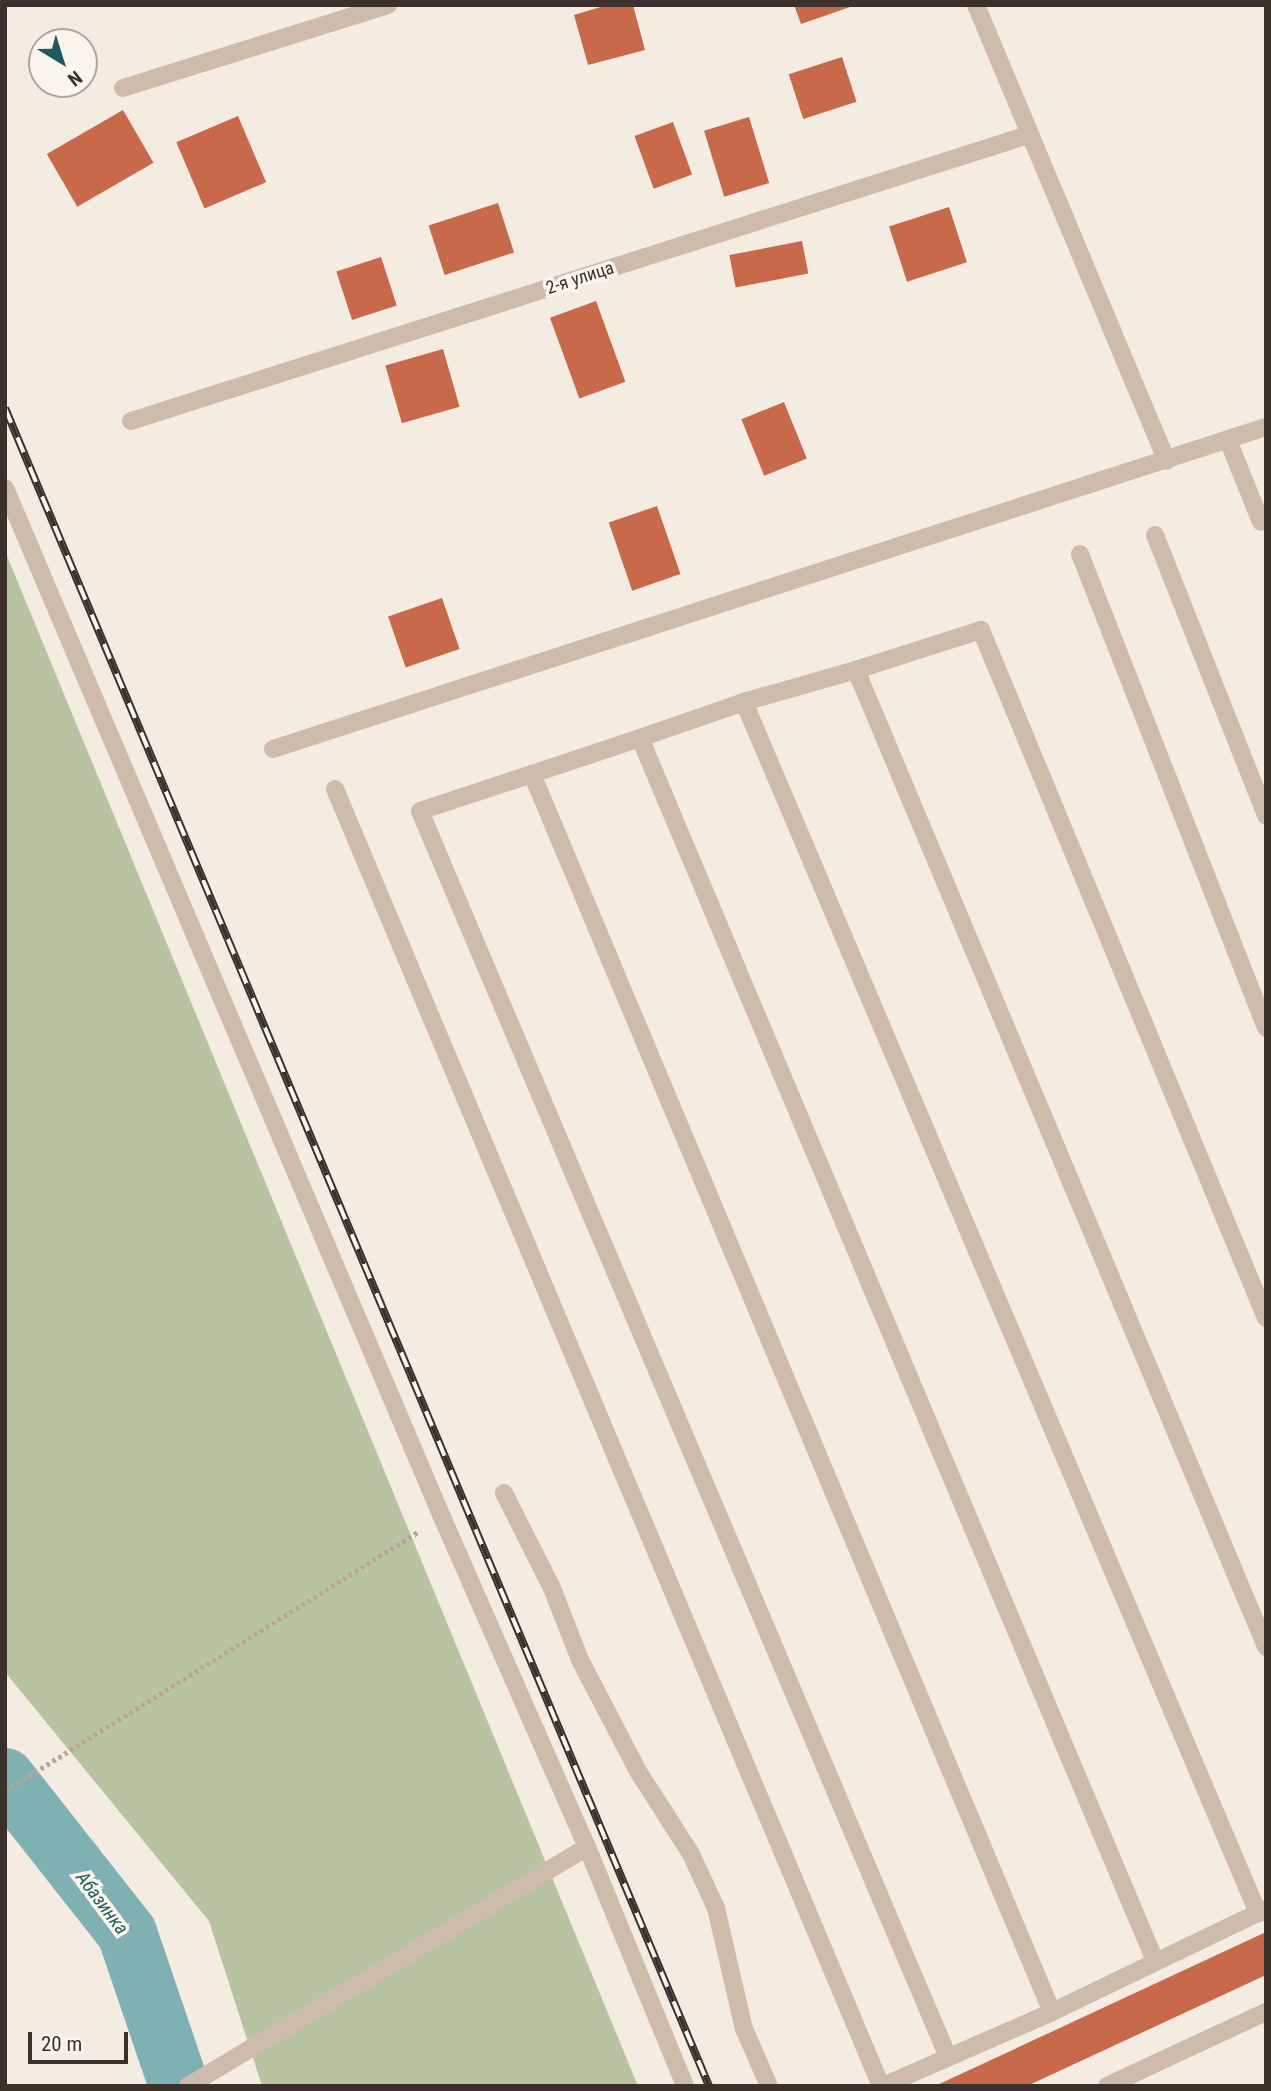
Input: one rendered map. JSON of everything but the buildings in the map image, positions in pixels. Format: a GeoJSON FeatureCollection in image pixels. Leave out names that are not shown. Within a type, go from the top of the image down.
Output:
{"type":"FeatureCollection","features":[{"type":"Feature","properties":{"kind":"street"},"geometry":{"type":"LineString","coordinates":[[123,89],[388,5]]}},
{"type":"Feature","properties":{"kind":"street"},"geometry":{"type":"LineString","coordinates":[[976,5],[1028,135],[1167,461]]}},
{"type":"Feature","properties":{"kind":"street","name":"2-я улица"},"geometry":{"type":"LineString","coordinates":[[131,421],[1028,135]]}},
{"type":"Feature","properties":{"kind":"street"},"geometry":{"type":"LineString","coordinates":[[273,749],[1167,461],[1266,426]]}},
{"type":"Feature","properties":{"kind":"street"},"geometry":{"type":"LineString","coordinates":[[1228,440],[1264,526]]}},
{"type":"Feature","properties":{"kind":"street"},"geometry":{"type":"LineString","coordinates":[[5,488],[442,1517],[587,1847],[685,2086]]}},
{"type":"Feature","properties":{"kind":"street"},"geometry":{"type":"LineString","coordinates":[[1155,536],[1266,816]]}},
{"type":"Feature","properties":{"kind":"street"},"geometry":{"type":"LineString","coordinates":[[1080,554],[1266,1028]]}},
{"type":"Feature","properties":{"kind":"street"},"geometry":{"type":"LineString","coordinates":[[948,2057],[420,811],[744,702],[981,630],[1266,1318]]}},
{"type":"Feature","properties":{"kind":"street"},"geometry":{"type":"LineString","coordinates":[[856,670],[1266,1647]]}},
{"type":"Feature","properties":{"kind":"street"},"geometry":{"type":"LineString","coordinates":[[335,789],[882,2086],[1052,2012],[1262,1911],[744,702]]}},
{"type":"Feature","properties":{"kind":"street"},"geometry":{"type":"LineString","coordinates":[[640,738],[1154,1961]]}},
{"type":"Feature","properties":{"kind":"street"},"geometry":{"type":"LineString","coordinates":[[532,774],[1052,2012]]}},
{"type":"Feature","properties":{"kind":"street"},"geometry":{"type":"LineString","coordinates":[[504,1493],[552,1588],[586,1672],[639,1773],[690,1852],[716,1908],[744,2029],[769,2086]]}},
{"type":"Feature","properties":{"kind":"street"},"geometry":{"type":"LineString","coordinates":[[188,2086],[587,1847]]}},
{"type":"Feature","properties":{"kind":"street"},"geometry":{"type":"LineString","coordinates":[[1107,2086],[1266,2012]]}},
{"type":"Feature","properties":{"kind":"path"},"geometry":{"type":"LineString","coordinates":[[5,1791],[442,1517]]}},
{"type":"Feature","properties":{"kind":"green space"},"geometry":{"type":"Polygon","coordinates":[[[5,551],[638,2086],[262,2086],[209,1921],[5,1672],[5,551]]]}},
{"type":"Feature","properties":{"kind":"waterway","name":"Абазинка"},"geometry":{"type":"LineString","coordinates":[[5,1778],[127,1933],[179,2086]]}},
{"type":"Feature","properties":{"kind":"railway"},"geometry":{"type":"LineString","coordinates":[[5,408],[709,2086]]}}]}
